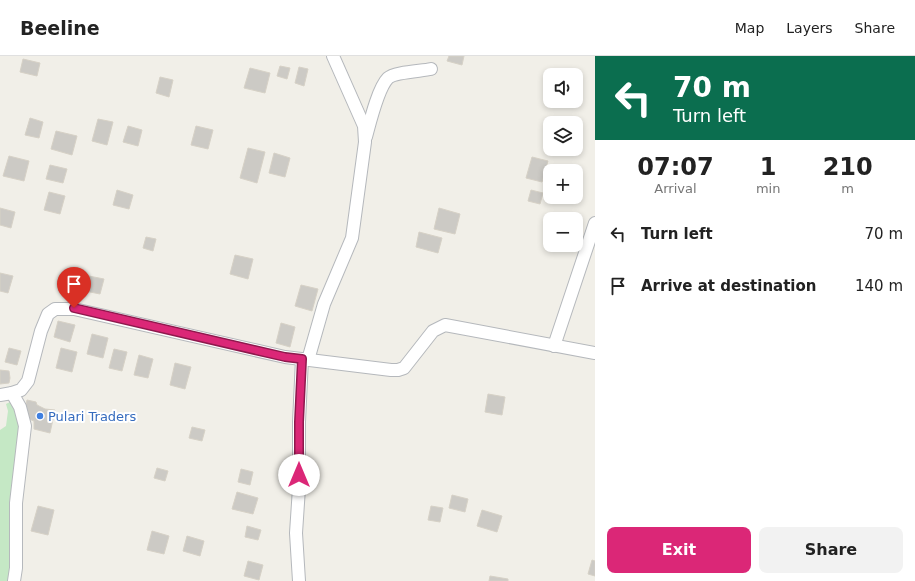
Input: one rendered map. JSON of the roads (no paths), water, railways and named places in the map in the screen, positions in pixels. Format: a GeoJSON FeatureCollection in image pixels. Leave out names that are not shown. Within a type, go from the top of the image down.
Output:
{"type":"FeatureCollection","features":[{"type":"Feature","properties":{"kind":"street"},"geometry":{"type":"LineString","coordinates":[[333,56],[364,126],[365,142]]}},
{"type":"Feature","properties":{"kind":"street"},"geometry":{"type":"LineString","coordinates":[[299,581],[296,533],[299,488],[299,422],[305,359],[324,304],[352,238],[365,142],[382,88],[389,77],[402,73],[431,69]]}},
{"type":"Feature","properties":{"kind":"street"},"geometry":{"type":"LineString","coordinates":[[554,346],[595,223]]}},
{"type":"Feature","properties":{"kind":"street"},"geometry":{"type":"LineString","coordinates":[[0,395],[21,390],[28,381],[41,331],[48,314],[55,309],[74,308],[285,357],[398,370],[404,368],[433,331],[445,325],[595,353]]}},
{"type":"Feature","properties":{"kind":"street"},"geometry":{"type":"LineString","coordinates":[[12,393],[20,407],[25,426],[16,503],[16,568],[14,581]]}},
{"type":"Feature","properties":{"kind":"place","name":"Pulari Traders"},"geometry":{"type":"Point","coordinates":[40,416]}}]}
